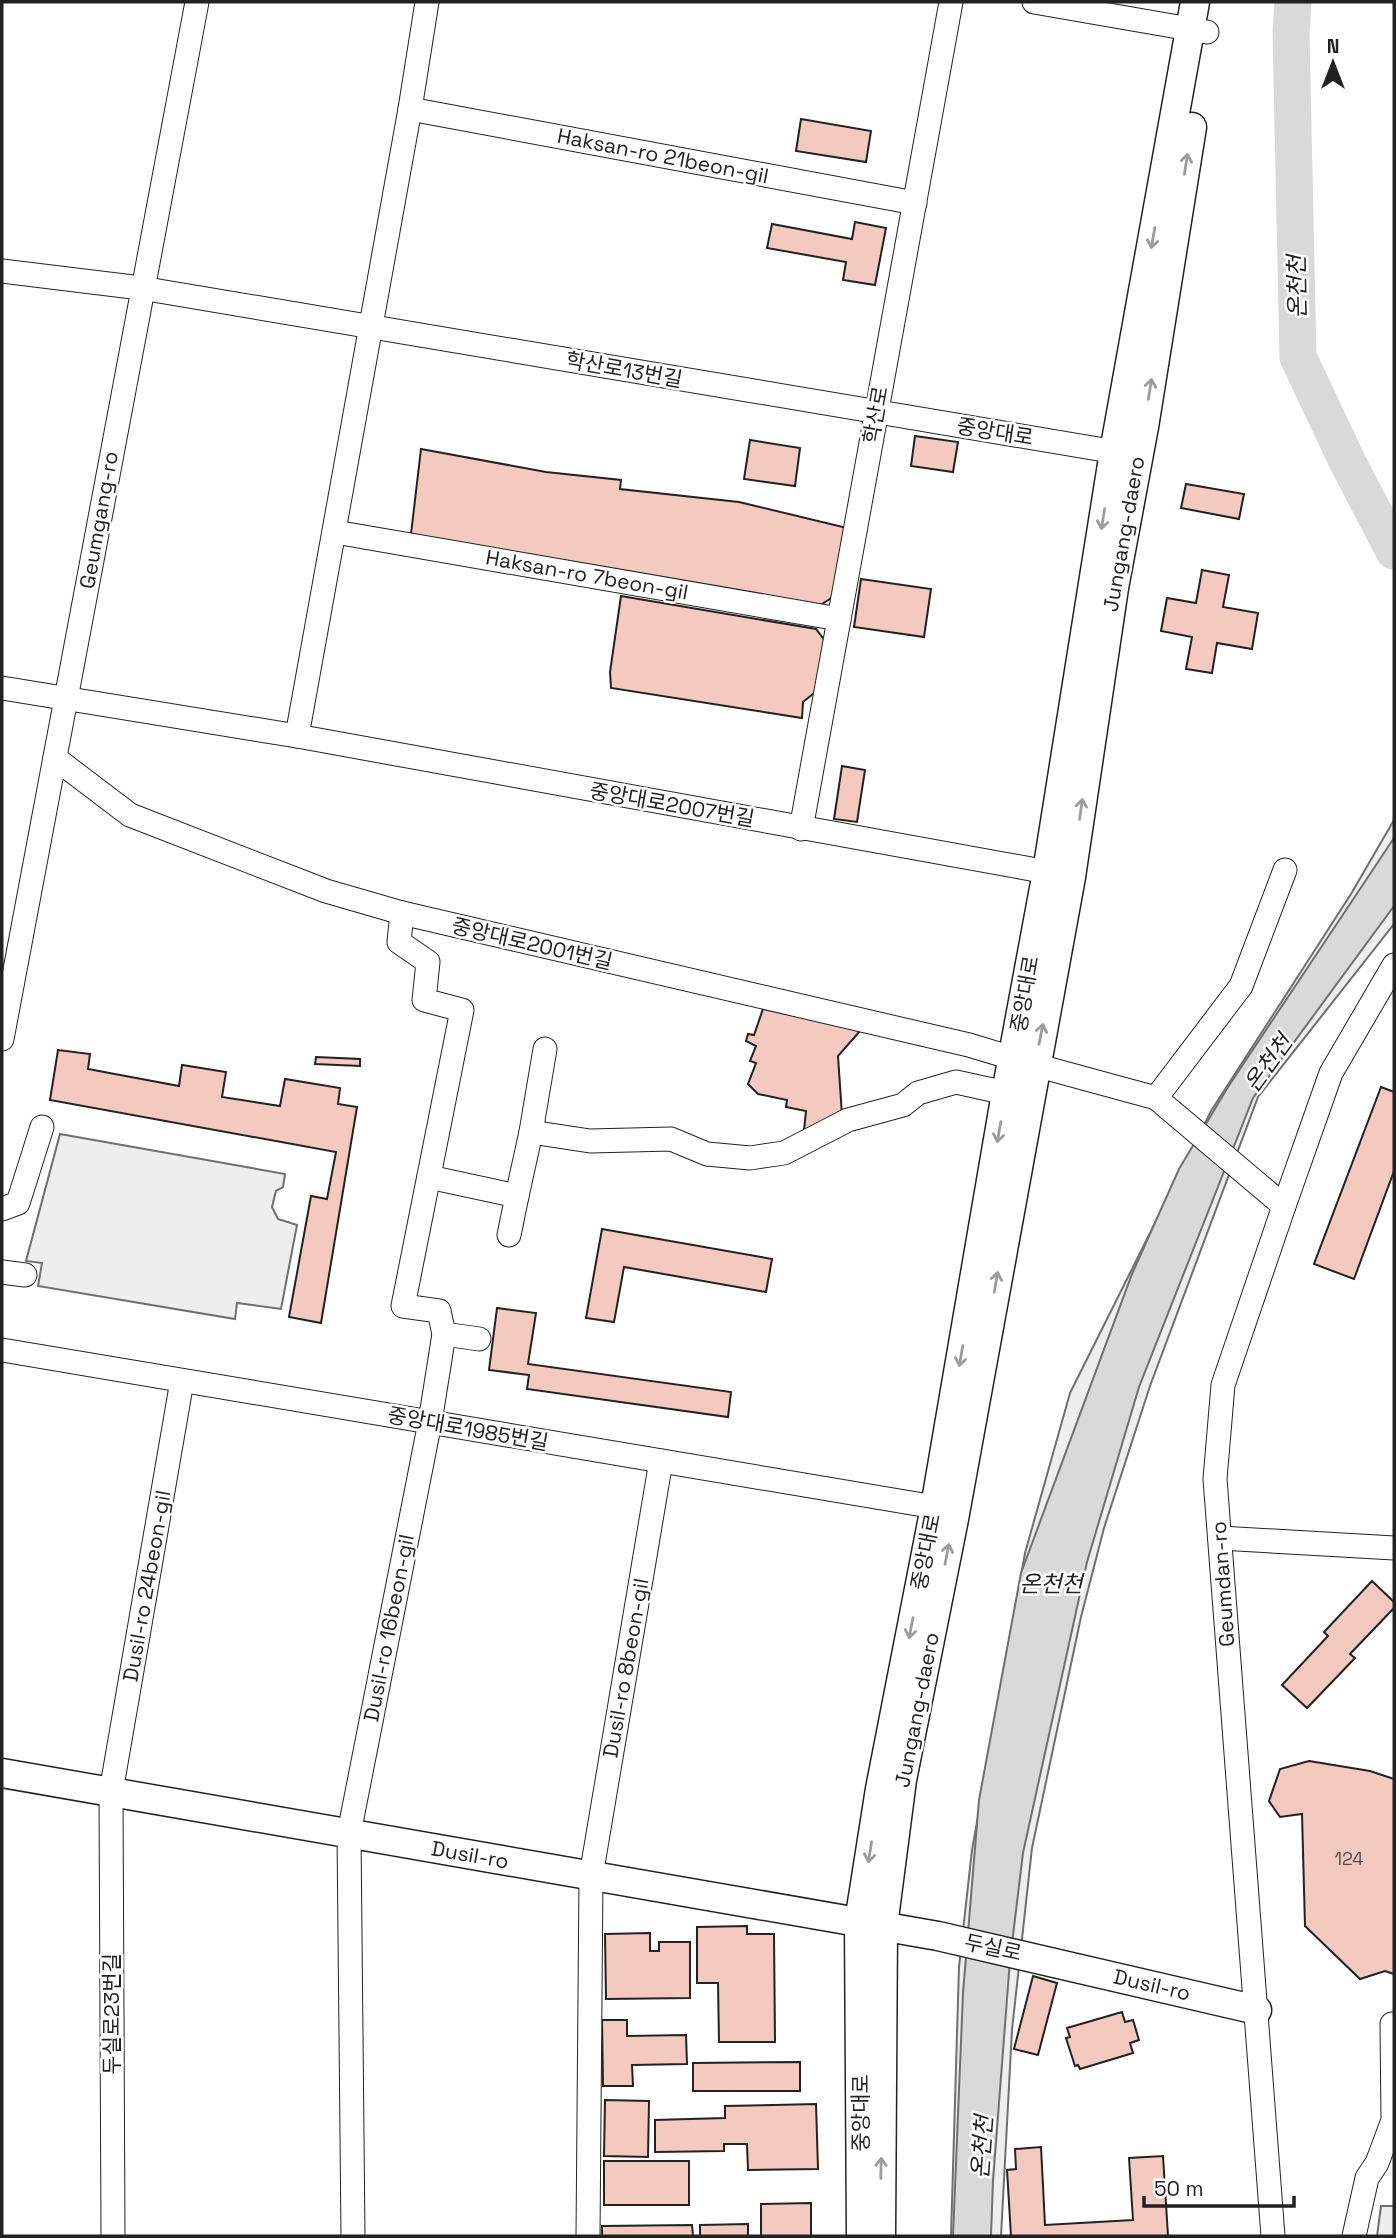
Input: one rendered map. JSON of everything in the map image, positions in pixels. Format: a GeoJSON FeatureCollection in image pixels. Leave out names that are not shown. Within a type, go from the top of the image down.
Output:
{"type":"FeatureCollection","features":[{"type":"Feature","properties":{"kind":"main road","name":"Jungang-daero"},"geometry":{"type":"LineString","coordinates":[[880,2236],[871,1924],[954,1519],[1024,1062],[1114,588],[1126,454],[1198,31],[1195,2]]}},
{"type":"Feature","properties":{"kind":"main road","name":"Jungang-daero"},"geometry":{"type":"LineString","coordinates":[[1198,31],[1212,2]]}},
{"type":"Feature","properties":{"kind":"main road","name":"중앙대로"},"geometry":{"type":"LineString","coordinates":[[861,2236],[871,1924],[880,1788],[935,1507],[1006,1093],[1024,1062]]}},
{"type":"Feature","properties":{"kind":"main road","name":"Dusil-ro"},"geometry":{"type":"LineString","coordinates":[[2,1773],[938,1936]]}},
{"type":"Feature","properties":{"kind":"main road","name":"두실로"},"geometry":{"type":"LineString","coordinates":[[938,1936],[1047,1960]]}},
{"type":"Feature","properties":{"kind":"main road","name":"Dusil-ro"},"geometry":{"type":"LineString","coordinates":[[1047,1960],[1257,2010]]}},
{"type":"Feature","properties":{"kind":"street","name":"Geumgang-ro"},"geometry":{"type":"LineString","coordinates":[[2,1039],[141,288],[197,2]]}},
{"type":"Feature","properties":{"kind":"street"},"geometry":{"type":"LineString","coordinates":[[297,736],[427,2]]}},
{"type":"Feature","properties":{"kind":"street","name":"학산로"},"geometry":{"type":"LineString","coordinates":[[801,829],[951,2]]}},
{"type":"Feature","properties":{"kind":"street"},"geometry":{"type":"LineString","coordinates":[[1034,2],[1198,31]]}},
{"type":"Feature","properties":{"kind":"street","name":"Haksan-ro 21beon-gil"},"geometry":{"type":"LineString","coordinates":[[410,109],[915,203]]}},
{"type":"Feature","properties":{"kind":"street","name":"학산로13번길"},"geometry":{"type":"LineString","coordinates":[[2,271],[141,288],[877,413]]}},
{"type":"Feature","properties":{"kind":"street","name":"중앙대로"},"geometry":{"type":"LineString","coordinates":[[877,413],[1126,454]]}},
{"type":"Feature","properties":{"kind":"street","name":"Haksan-ro 7beon-gil"},"geometry":{"type":"LineString","coordinates":[[335,532],[839,619]]}},
{"type":"Feature","properties":{"kind":"street","name":"중앙대로2007번길"},"geometry":{"type":"LineString","coordinates":[[2,688],[297,736],[1059,875]]}},
{"type":"Feature","properties":{"kind":"street","name":"중앙대로2001번길"},"geometry":{"type":"LineString","coordinates":[[55,758],[130,815],[326,891],[402,913],[969,1045],[1024,1062]]}},
{"type":"Feature","properties":{"kind":"street"},"geometry":{"type":"LineString","coordinates":[[1156,1098],[1241,986],[1285,870]]}},
{"type":"Feature","properties":{"kind":"street"},"geometry":{"type":"LineString","coordinates":[[402,913],[399,942],[428,962],[424,1000],[462,1010],[403,1306],[439,1311],[444,1334],[479,1339]]}},
{"type":"Feature","properties":{"kind":"street","name":"Geumdan-ro"},"geometry":{"type":"LineString","coordinates":[[1273,2236],[1215,1479],[1223,1385],[1331,1073],[1394,965]]}},
{"type":"Feature","properties":{"kind":"street"},"geometry":{"type":"LineString","coordinates":[[509,1235],[545,1049]]}},
{"type":"Feature","properties":{"kind":"street"},"geometry":{"type":"LineString","coordinates":[[1024,1062],[1156,1098],[1284,1206]]}},
{"type":"Feature","properties":{"kind":"street"},"geometry":{"type":"LineString","coordinates":[[531,1132],[590,1141],[671,1139],[707,1154],[750,1158],[784,1153],[848,1120],[903,1105],[918,1093],[956,1082],[1006,1093]]}},
{"type":"Feature","properties":{"kind":"street"},"geometry":{"type":"LineString","coordinates":[[2,1209],[18,1203],[42,1127]]}},
{"type":"Feature","properties":{"kind":"street"},"geometry":{"type":"LineString","coordinates":[[429,1177],[517,1196]]}},
{"type":"Feature","properties":{"kind":"street"},"geometry":{"type":"LineString","coordinates":[[2,1272],[25,1275]]}},
{"type":"Feature","properties":{"kind":"street","name":"Dusil-ro 16beon-gil"},"geometry":{"type":"LineString","coordinates":[[353,2236],[349,1833],[430,1422],[444,1334]]}},
{"type":"Feature","properties":{"kind":"street","name":"중앙대로1985번길"},"geometry":{"type":"LineString","coordinates":[[2,1350],[935,1507]]}},
{"type":"Feature","properties":{"kind":"street","name":"Dusil-ro 24beon-gil"},"geometry":{"type":"LineString","coordinates":[[111,1792],[182,1381]]}},
{"type":"Feature","properties":{"kind":"street","name":"Dusil-ro 8beon-gil"},"geometry":{"type":"LineString","coordinates":[[588,2236],[591,1876],[661,1461]]}},
{"type":"Feature","properties":{"kind":"street"},"geometry":{"type":"LineString","coordinates":[[1220,1538],[1394,1548]]}},
{"type":"Feature","properties":{"kind":"street","name":"두실로23번길"},"geometry":{"type":"LineString","coordinates":[[111,1792],[113,2236]]}},
{"type":"Feature","properties":{"kind":"street"},"geometry":{"type":"LineString","coordinates":[[1354,2236],[1367,2178],[1385,2167],[1393,2120],[1394,2024]]}},
{"type":"Feature","properties":{"kind":"shaded area","name":"온천천"},"geometry":{"type":"Polygon","coordinates":[[[1394,820],[1394,924],[1258,1097],[1150,1386],[1104,1528],[1081,1617],[1032,1848],[1012,2030],[1001,2236],[951,2236],[959,1967],[972,1850],[1025,1553],[1070,1393],[1211,1111],[1351,894],[1394,820]]]}},
{"type":"Feature","properties":{"kind":"shaded area"},"geometry":{"type":"Polygon","coordinates":[[[60,1134],[285,1174],[283,1187],[276,1191],[272,1207],[278,1219],[297,1225],[281,1309],[237,1303],[235,1319],[38,1286],[42,1263],[26,1261],[60,1134]]]}},
{"type":"Feature","properties":{"kind":"shaded area"},"geometry":{"type":"Polygon","coordinates":[[[1381,2206],[1394,2206],[1394,2236],[1377,2236],[1381,2206]]]}},
{"type":"Feature","properties":{"kind":"water","name":"온천천"},"geometry":{"type":"Polygon","coordinates":[[[1394,838],[1394,906],[1253,1098],[1139,1387],[1087,1562],[1023,1853],[1010,1960],[991,2236],[953,2236],[963,1993],[979,1800],[1021,1573],[1132,1274],[1179,1169],[1228,1087],[1394,838]]]}},
{"type":"Feature","properties":{"kind":"building"},"geometry":{"type":"Polygon","coordinates":[[[801,119],[871,131],[866,162],[796,151],[801,119]]]}},
{"type":"Feature","properties":{"kind":"building"},"geometry":{"type":"Polygon","coordinates":[[[855,222],[886,228],[875,285],[843,280],[846,262],[767,248],[772,224],[852,239],[855,222]]]}},
{"type":"Feature","properties":{"kind":"building"},"geometry":{"type":"Polygon","coordinates":[[[915,436],[958,442],[953,472],[911,466],[915,436]]]}},
{"type":"Feature","properties":{"kind":"building"},"geometry":{"type":"Polygon","coordinates":[[[750,440],[800,448],[795,486],[744,479],[750,440]]]}},
{"type":"Feature","properties":{"kind":"building"},"geometry":{"type":"Polygon","coordinates":[[[421,449],[546,472],[621,480],[620,489],[739,502],[847,528],[836,595],[819,606],[411,534],[421,449]]]}},
{"type":"Feature","properties":{"kind":"building"},"geometry":{"type":"Polygon","coordinates":[[[1186,484],[1244,494],[1239,519],[1181,508],[1186,484]]]}},
{"type":"Feature","properties":{"kind":"building"},"geometry":{"type":"Polygon","coordinates":[[[1202,570],[1229,575],[1223,607],[1258,613],[1252,649],[1217,643],[1212,673],[1186,669],[1192,637],[1161,631],[1167,598],[1196,603],[1202,570]]]}},
{"type":"Feature","properties":{"kind":"building"},"geometry":{"type":"Polygon","coordinates":[[[861,579],[931,589],[924,637],[854,627],[861,579]]]}},
{"type":"Feature","properties":{"kind":"building"},"geometry":{"type":"Polygon","coordinates":[[[621,596],[816,629],[826,642],[818,690],[803,702],[802,718],[611,688],[610,672],[621,596]]]}},
{"type":"Feature","properties":{"kind":"building"},"geometry":{"type":"Polygon","coordinates":[[[842,766],[865,770],[857,822],[834,819],[842,766]]]}},
{"type":"Feature","properties":{"kind":"building"},"geometry":{"type":"Polygon","coordinates":[[[764,1006],[860,1031],[838,1056],[842,1115],[809,1134],[804,1130],[806,1111],[786,1107],[787,1100],[758,1094],[748,1084],[756,1063],[750,1061],[756,1046],[746,1041],[748,1034],[754,1035],[764,1006]]]}},
{"type":"Feature","properties":{"kind":"building"},"geometry":{"type":"Polygon","coordinates":[[[58,1050],[90,1054],[88,1069],[179,1086],[182,1065],[226,1072],[222,1097],[280,1106],[285,1079],[340,1088],[338,1104],[357,1107],[321,1323],[289,1317],[311,1196],[327,1199],[336,1152],[50,1100],[58,1050]]]}},
{"type":"Feature","properties":{"kind":"building"},"geometry":{"type":"Polygon","coordinates":[[[316,1057],[360,1059],[360,1066],[315,1064],[316,1057]]]}},
{"type":"Feature","properties":{"kind":"building"},"geometry":{"type":"Polygon","coordinates":[[[1381,1087],[1394,1092],[1394,1171],[1354,1279],[1314,1264],[1381,1087]]]}},
{"type":"Feature","properties":{"kind":"building"},"geometry":{"type":"Polygon","coordinates":[[[602,1229],[772,1259],[766,1292],[624,1267],[614,1322],[586,1318],[602,1229]]]}},
{"type":"Feature","properties":{"kind":"building"},"geometry":{"type":"Polygon","coordinates":[[[497,1308],[536,1313],[528,1364],[731,1392],[728,1417],[527,1389],[529,1375],[489,1370],[497,1308]]]}},
{"type":"Feature","properties":{"kind":"building"},"geometry":{"type":"Polygon","coordinates":[[[1372,1581],[1394,1602],[1394,1608],[1350,1654],[1355,1658],[1307,1708],[1282,1685],[1328,1636],[1324,1632],[1372,1581]]]}},
{"type":"Feature","properties":{"kind":"building"},"geometry":{"type":"Polygon","coordinates":[[[1309,1761],[1370,1771],[1394,1779],[1394,1974],[1385,1971],[1360,1979],[1305,1926],[1302,1814],[1280,1817],[1269,1801],[1280,1769],[1309,1761]]]}},
{"type":"Feature","properties":{"kind":"building"},"geometry":{"type":"Polygon","coordinates":[[[747,1926],[747,1934],[774,1934],[775,2042],[719,2042],[718,1983],[697,1983],[697,1927],[747,1926]]]}},
{"type":"Feature","properties":{"kind":"building"},"geometry":{"type":"Polygon","coordinates":[[[650,1933],[650,1951],[659,1951],[659,1942],[690,1942],[690,1998],[606,1999],[605,1934],[650,1933]]]}},
{"type":"Feature","properties":{"kind":"building"},"geometry":{"type":"Polygon","coordinates":[[[1033,1976],[1057,1983],[1038,2055],[1014,2049],[1033,1976]]]}},
{"type":"Feature","properties":{"kind":"building"},"geometry":{"type":"Polygon","coordinates":[[[1122,2012],[1125,2022],[1133,2020],[1139,2040],[1130,2043],[1133,2053],[1080,2069],[1078,2065],[1075,2066],[1066,2038],[1070,2037],[1067,2028],[1122,2012]]]}},
{"type":"Feature","properties":{"kind":"building"},"geometry":{"type":"Polygon","coordinates":[[[602,2020],[627,2020],[627,2036],[686,2035],[687,2064],[632,2065],[633,2086],[603,2086],[602,2020]]]}},
{"type":"Feature","properties":{"kind":"building"},"geometry":{"type":"Polygon","coordinates":[[[800,2062],[800,2091],[693,2091],[693,2063],[800,2062]]]}},
{"type":"Feature","properties":{"kind":"building"},"geometry":{"type":"Polygon","coordinates":[[[605,2100],[649,2101],[648,2157],[604,2156],[605,2100]]]}},
{"type":"Feature","properties":{"kind":"building"},"geometry":{"type":"Polygon","coordinates":[[[816,2104],[818,2169],[748,2170],[747,2144],[724,2144],[724,2151],[655,2152],[655,2120],[725,2118],[725,2106],[816,2104]]]}},
{"type":"Feature","properties":{"kind":"building"},"geometry":{"type":"Polygon","coordinates":[[[1041,2147],[1045,2225],[1133,2220],[1129,2158],[1163,2156],[1168,2236],[1011,2236],[1007,2170],[1016,2169],[1015,2149],[1041,2147]]]}},
{"type":"Feature","properties":{"kind":"building"},"geometry":{"type":"Polygon","coordinates":[[[604,2161],[689,2161],[689,2205],[604,2205],[604,2161]]]}},
{"type":"Feature","properties":{"kind":"building"},"geometry":{"type":"Polygon","coordinates":[[[811,2203],[811,2236],[761,2236],[761,2204],[811,2203]]]}},
{"type":"Feature","properties":{"kind":"building"},"geometry":{"type":"Polygon","coordinates":[[[748,2224],[748,2236],[700,2236],[700,2225],[748,2224]]]}},
{"type":"Feature","properties":{"kind":"building"},"geometry":{"type":"Polygon","coordinates":[[[692,2225],[693,2236],[602,2236],[602,2226],[692,2225]]]}},
{"type":"Feature","properties":{"kind":"waterway","name":"온천천"},"geometry":{"type":"LineString","coordinates":[[1293,2],[1291,33],[1298,357],[1348,463],[1394,551]]}}]}
